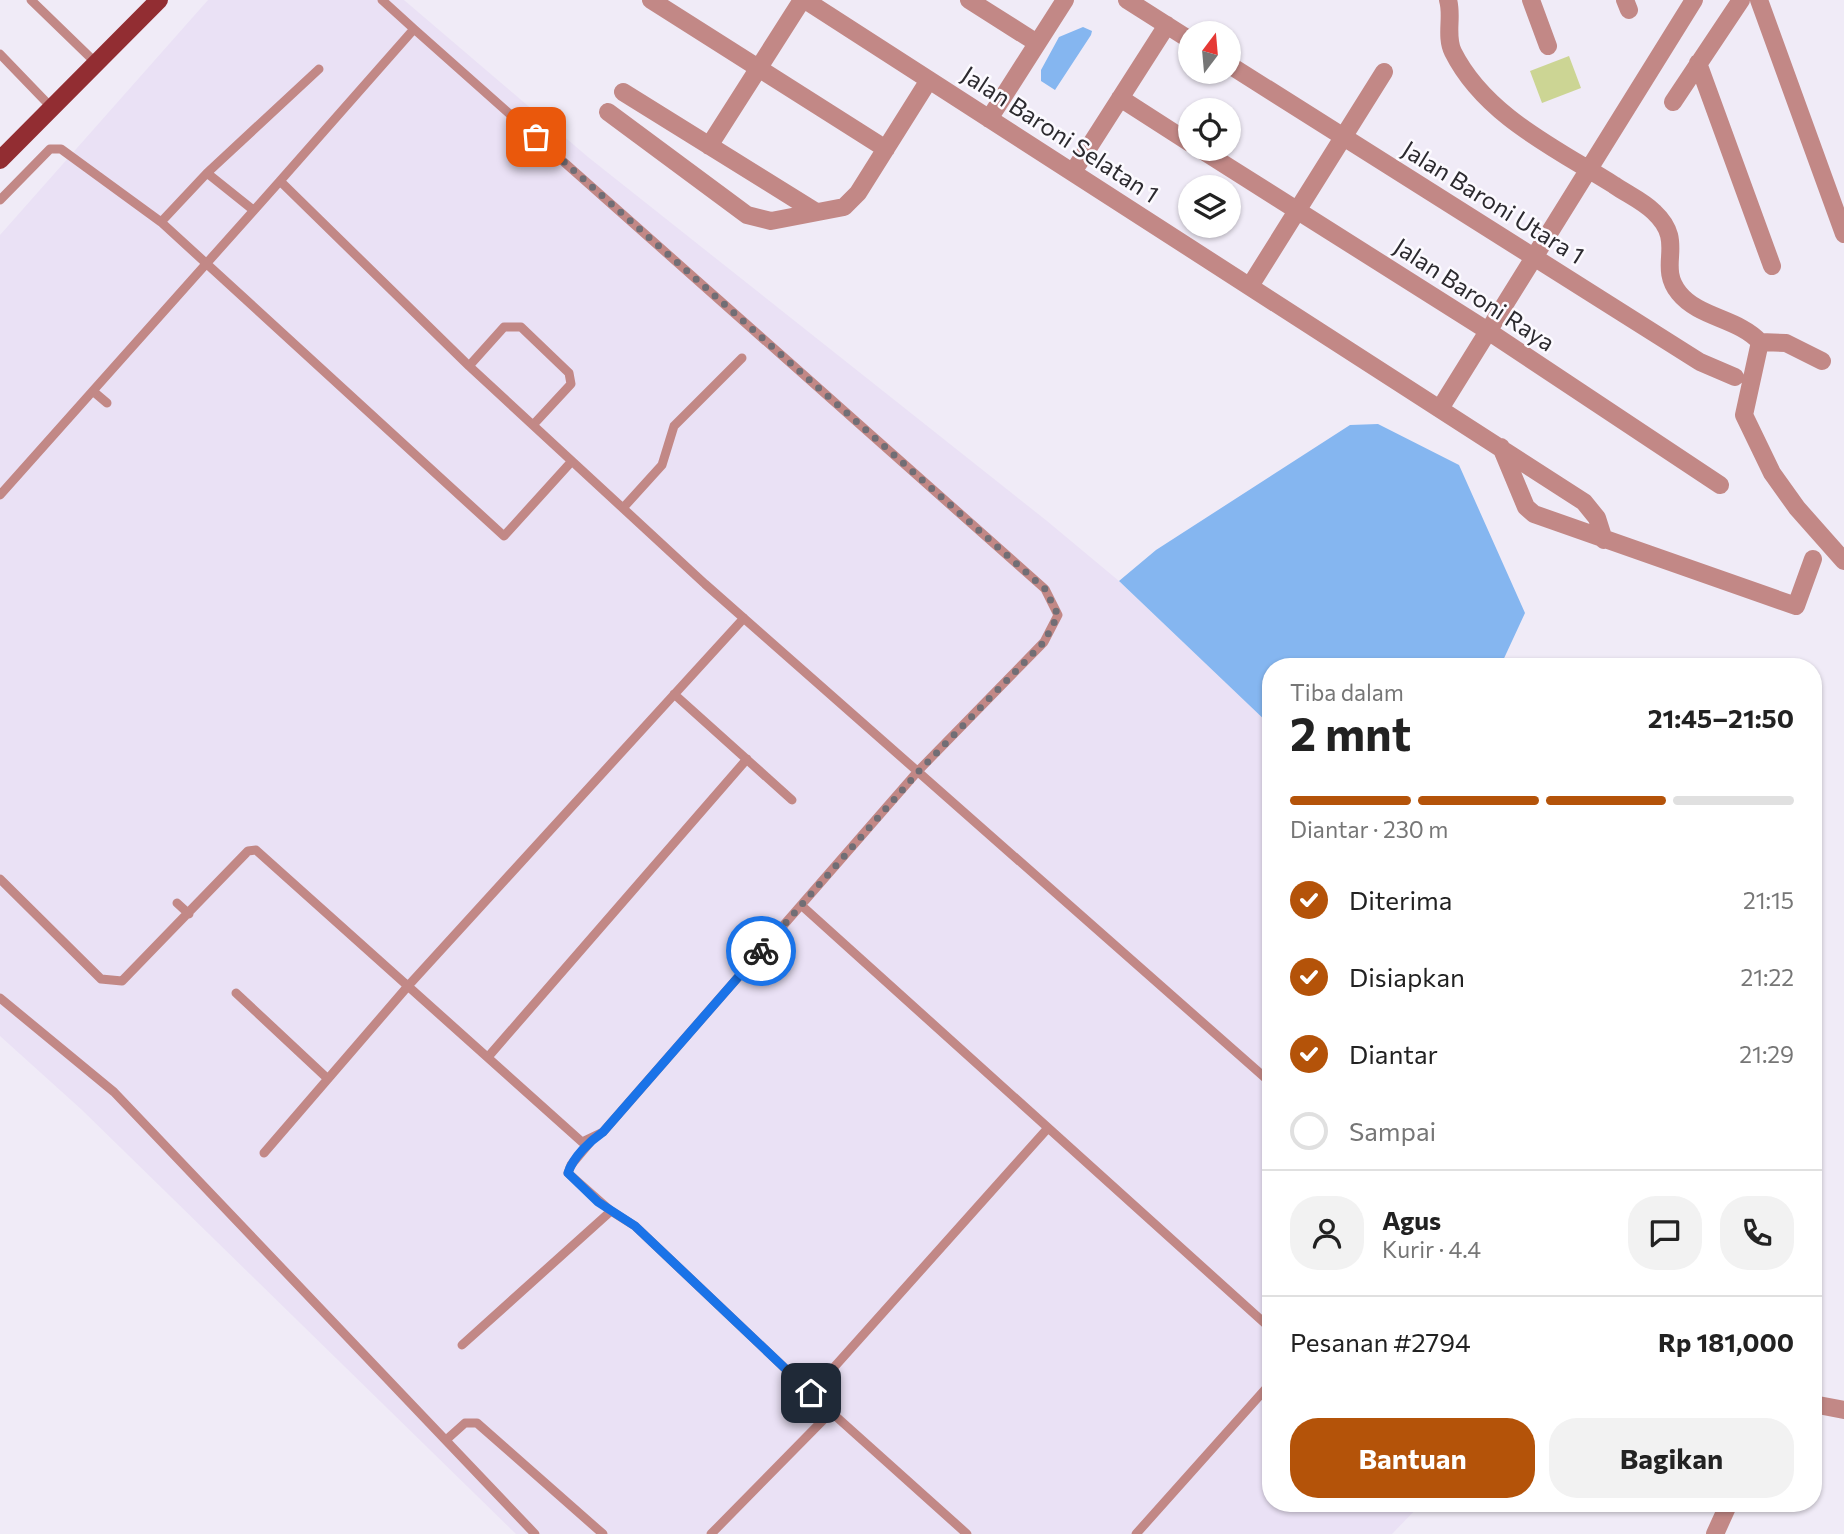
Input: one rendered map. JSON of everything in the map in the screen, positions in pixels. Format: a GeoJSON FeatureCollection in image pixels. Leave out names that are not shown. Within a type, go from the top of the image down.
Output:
{"type":"FeatureCollection","features":[{"type":"Feature","properties":{"kind":"main road"},"geometry":{"type":"LineString","coordinates":[[1,156],[159,0]]}},
{"type":"Feature","properties":{"kind":"street"},"geometry":{"type":"LineString","coordinates":[[651,0],[886,149]]}},
{"type":"Feature","properties":{"kind":"street"},"geometry":{"type":"LineString","coordinates":[[709,146],[804,0]]}},
{"type":"Feature","properties":{"kind":"street","name":"Jalan Baroni Selatan 1"},"geometry":{"type":"LineString","coordinates":[[804,0],[1441,407],[1584,502],[1597,518],[1604,540]]}},
{"type":"Feature","properties":{"kind":"street"},"geometry":{"type":"LineString","coordinates":[[969,0],[1037,43]]}},
{"type":"Feature","properties":{"kind":"street"},"geometry":{"type":"LineString","coordinates":[[989,119],[1065,0]]}},
{"type":"Feature","properties":{"kind":"street"},"geometry":{"type":"LineString","coordinates":[[1127,0],[1178,32]]}},
{"type":"Feature","properties":{"kind":"street"},"geometry":{"type":"LineString","coordinates":[[1448,0],[1451,50],[1472,82],[1537,140],[1653,210],[1669,228],[1672,247],[1669,273],[1681,296],[1704,311],[1752,333],[1760,342],[1787,343],[1822,361]]}},
{"type":"Feature","properties":{"kind":"street"},"geometry":{"type":"LineString","coordinates":[[1531,0],[1548,46]]}},
{"type":"Feature","properties":{"kind":"street"},"geometry":{"type":"LineString","coordinates":[[1441,407],[1589,170],[1615,123],[1694,0]]}},
{"type":"Feature","properties":{"kind":"street"},"geometry":{"type":"LineString","coordinates":[[1673,102],[1741,0]]}},
{"type":"Feature","properties":{"kind":"street"},"geometry":{"type":"LineString","coordinates":[[1759,0],[1844,234]]}},
{"type":"Feature","properties":{"kind":"street"},"geometry":{"type":"LineString","coordinates":[[1073,172],[1167,25]]}},
{"type":"Feature","properties":{"kind":"street"},"geometry":{"type":"LineString","coordinates":[[1698,63],[1772,266]]}},
{"type":"Feature","properties":{"kind":"street","name":"Jalan Baroni Utara 1"},"geometry":{"type":"LineString","coordinates":[[1241,72],[1700,362],[1735,377]]}},
{"type":"Feature","properties":{"kind":"street"},"geometry":{"type":"LineString","coordinates":[[1250,286],[1384,72]]}},
{"type":"Feature","properties":{"kind":"street"},"geometry":{"type":"LineString","coordinates":[[608,111],[747,215],[771,221],[844,207],[858,193],[929,80]]}},
{"type":"Feature","properties":{"kind":"street"},"geometry":{"type":"LineString","coordinates":[[624,92],[816,212]]}},
{"type":"Feature","properties":{"kind":"street"},"geometry":{"type":"LineString","coordinates":[[1120,98],[1178,135]]}},
{"type":"Feature","properties":{"kind":"street","name":"Jalan Baroni Raya"},"geometry":{"type":"LineString","coordinates":[[1219,161],[1488,331],[1720,485]]}},
{"type":"Feature","properties":{"kind":"street"},"geometry":{"type":"LineString","coordinates":[[1760,342],[1744,415],[1772,473],[1797,508],[1844,561]]}},
{"type":"Feature","properties":{"kind":"street"},"geometry":{"type":"LineString","coordinates":[[1501,447],[1526,507],[1534,514],[1604,540],[1796,607],[1812,559]]}},
{"type":"Feature","properties":{"kind":"street"},"geometry":{"type":"LineString","coordinates":[[1822,1406],[1844,1410]]}},
{"type":"Feature","properties":{"kind":"street"},"geometry":{"type":"LineString","coordinates":[[1715,1534],[1725,1512]]}},
{"type":"Feature","properties":{"kind":"lane"},"geometry":{"type":"LineString","coordinates":[[31,0],[96,63]]}},
{"type":"Feature","properties":{"kind":"lane"},"geometry":{"type":"LineString","coordinates":[[382,0],[1045,589],[1058,615],[1044,642],[919,771],[603,1132],[592,1140],[571,1165],[568,1173],[611,1211],[635,1226],[831,1412],[967,1534]]}},
{"type":"Feature","properties":{"kind":"lane"},"geometry":{"type":"LineString","coordinates":[[0,495],[414,29]]}},
{"type":"Feature","properties":{"kind":"lane"},"geometry":{"type":"LineString","coordinates":[[0,54],[52,108]]}},
{"type":"Feature","properties":{"kind":"lane"},"geometry":{"type":"LineString","coordinates":[[161,222],[207,173],[319,69]]}},
{"type":"Feature","properties":{"kind":"lane"},"geometry":{"type":"LineString","coordinates":[[0,200],[40,156],[50,149],[61,149],[161,222],[506,538],[572,461]]}},
{"type":"Feature","properties":{"kind":"lane"},"geometry":{"type":"LineString","coordinates":[[207,173],[252,209]]}},
{"type":"Feature","properties":{"kind":"lane"},"geometry":{"type":"LineString","coordinates":[[280,181],[469,366],[623,508],[1262,1075]]}},
{"type":"Feature","properties":{"kind":"lane"},"geometry":{"type":"LineString","coordinates":[[469,366],[504,327],[521,327],[569,373],[571,379],[571,384],[533,425]]}},
{"type":"Feature","properties":{"kind":"lane"},"geometry":{"type":"LineString","coordinates":[[623,508],[662,466],[674,426],[742,358]]}},
{"type":"Feature","properties":{"kind":"lane"},"geometry":{"type":"LineString","coordinates":[[94,392],[107,403]]}},
{"type":"Feature","properties":{"kind":"lane"},"geometry":{"type":"LineString","coordinates":[[264,1153],[408,986],[744,618]]}},
{"type":"Feature","properties":{"kind":"lane"},"geometry":{"type":"LineString","coordinates":[[674,694],[792,800]]}},
{"type":"Feature","properties":{"kind":"lane"},"geometry":{"type":"LineString","coordinates":[[488,1057],[747,759]]}},
{"type":"Feature","properties":{"kind":"lane"},"geometry":{"type":"LineString","coordinates":[[0,879],[101,979],[121,981],[189,914],[248,850],[257,850],[582,1142],[592,1140]]}},
{"type":"Feature","properties":{"kind":"lane"},"geometry":{"type":"LineString","coordinates":[[177,903],[189,914]]}},
{"type":"Feature","properties":{"kind":"lane"},"geometry":{"type":"LineString","coordinates":[[801,905],[1262,1321]]}},
{"type":"Feature","properties":{"kind":"lane"},"geometry":{"type":"LineString","coordinates":[[236,993],[327,1079]]}},
{"type":"Feature","properties":{"kind":"lane"},"geometry":{"type":"LineString","coordinates":[[0,998],[114,1092],[535,1534]]}},
{"type":"Feature","properties":{"kind":"lane"},"geometry":{"type":"LineString","coordinates":[[811,1393],[1048,1128]]}},
{"type":"Feature","properties":{"kind":"lane"},"geometry":{"type":"LineString","coordinates":[[462,1345],[611,1211]]}},
{"type":"Feature","properties":{"kind":"lane"},"geometry":{"type":"LineString","coordinates":[[1136,1534],[1262,1393]]}},
{"type":"Feature","properties":{"kind":"lane"},"geometry":{"type":"LineString","coordinates":[[711,1534],[831,1412]]}},
{"type":"Feature","properties":{"kind":"lane"},"geometry":{"type":"LineString","coordinates":[[446,1440],[465,1423],[477,1423],[603,1534]]}},
{"type":"Feature","properties":{"kind":"shaded area"},"geometry":{"type":"Polygon","coordinates":[[[208,0],[404,0],[588,157],[1119,581],[1262,717],[1262,1512],[1413,1512],[1392,1534],[516,1534],[82,1110],[0,1036],[0,235],[208,0]]]}},
{"type":"Feature","properties":{"kind":"green space"},"geometry":{"type":"Polygon","coordinates":[[[1569,56],[1581,88],[1542,103],[1530,71],[1569,56]]]}},
{"type":"Feature","properties":{"kind":"water"},"geometry":{"type":"Polygon","coordinates":[[[1083,27],[1092,31],[1091,35],[1055,90],[1041,81],[1041,70],[1059,37],[1083,27]]]}},
{"type":"Feature","properties":{"kind":"water"},"geometry":{"type":"Polygon","coordinates":[[[1378,424],[1459,465],[1525,613],[1504,658],[1262,658],[1262,717],[1119,581],[1156,550],[1350,425],[1378,424]]]}},
{"type":"Feature","properties":{"kind":"way so far"},"geometry":{"type":"LineString","coordinates":[[536,137],[1045,589],[1058,615],[1044,642],[919,771],[761,951]]}},
{"type":"Feature","properties":{"kind":"route"},"geometry":{"type":"LineString","coordinates":[[761,951],[603,1132],[592,1140],[571,1165],[568,1173],[598,1202],[635,1226],[811,1393]]}}]}
